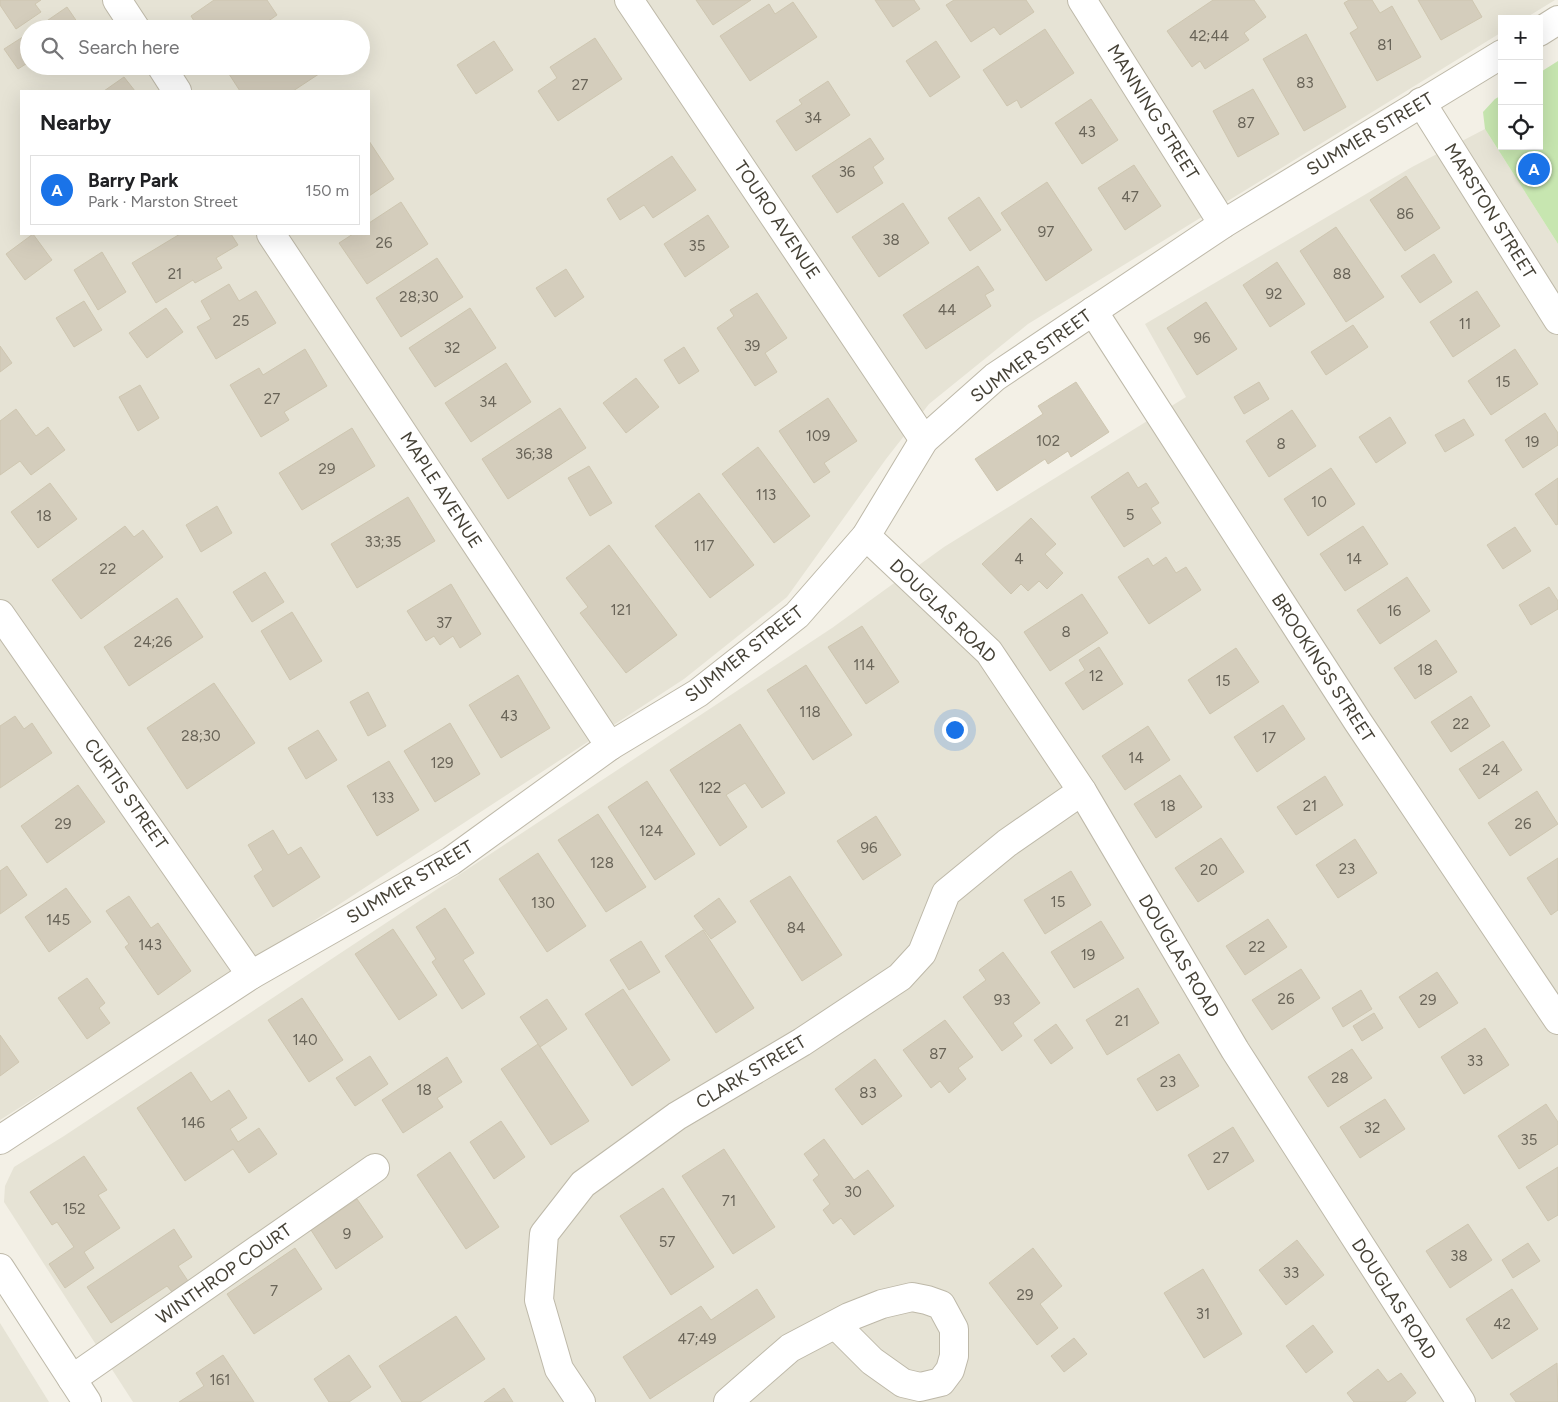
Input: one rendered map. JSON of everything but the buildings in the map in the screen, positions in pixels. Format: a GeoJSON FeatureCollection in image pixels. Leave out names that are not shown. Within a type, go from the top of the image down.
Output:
{"type":"FeatureCollection","features":[{"type":"Feature","properties":{"kind":"street"},"geometry":{"type":"LineString","coordinates":[[117,0],[130,20]]}},
{"type":"Feature","properties":{"kind":"street","name":"TOURO AVENUE"},"geometry":{"type":"LineString","coordinates":[[629,0],[924,440]]}},
{"type":"Feature","properties":{"kind":"street","name":"MANNING STREET"},"geometry":{"type":"LineString","coordinates":[[1082,0],[1223,224]]}},
{"type":"Feature","properties":{"kind":"street"},"geometry":{"type":"LineString","coordinates":[[1543,29],[1558,20]]}},
{"type":"Feature","properties":{"kind":"street","name":"SUMMER STREET"},"geometry":{"type":"LineString","coordinates":[[0,1140],[251,975],[451,861],[610,746],[698,694],[797,615],[866,536],[924,440],[995,377],[1223,224],[1498,56]]}},
{"type":"Feature","properties":{"kind":"street"},"geometry":{"type":"LineString","coordinates":[[167,75],[176,90]]}},
{"type":"Feature","properties":{"kind":"street","name":"MARSTON STREET"},"geometry":{"type":"LineString","coordinates":[[1421,102],[1558,320]]}},
{"type":"Feature","properties":{"kind":"street","name":"MAPLE AVENUE"},"geometry":{"type":"LineString","coordinates":[[273,235],[610,746]]}},
{"type":"Feature","properties":{"kind":"street","name":"BROOKINGS STREET"},"geometry":{"type":"LineString","coordinates":[[1093,311],[1358,722],[1558,1020]]}},
{"type":"Feature","properties":{"kind":"street","name":"DOUGLAS ROAD"},"geometry":{"type":"LineString","coordinates":[[866,536],[990,652],[1082,791],[1235,1050],[1460,1402]]}},
{"type":"Feature","properties":{"kind":"street","name":"CURTIS STREET"},"geometry":{"type":"LineString","coordinates":[[0,614],[251,975]]}},
{"type":"Feature","properties":{"kind":"street","name":"CLARK STREET"},"geometry":{"type":"LineString","coordinates":[[581,1402],[559,1369],[539,1300],[544,1234],[583,1184],[677,1116],[802,1042],[900,977],[922,953],[946,893],[1007,843],[1082,791]]}},
{"type":"Feature","properties":{"kind":"street","name":"WINTHROP COURT"},"geometry":{"type":"LineString","coordinates":[[72,1378],[375,1168]]}},
{"type":"Feature","properties":{"kind":"street"},"geometry":{"type":"LineString","coordinates":[[0,1268],[87,1402]]}},
{"type":"Feature","properties":{"kind":"street"},"geometry":{"type":"LineString","coordinates":[[728,1402],[790,1348],[836,1325]]}},
{"type":"Feature","properties":{"kind":"shaded area"},"geometry":{"type":"Polygon","coordinates":[[[0,0],[1555,0],[1531,15],[1498,15],[1498,34],[1028,324],[929,404],[886,459],[787,597],[684,679],[274,947],[0,1120],[0,0]]]}},
{"type":"Feature","properties":{"kind":"shaded area"},"geometry":{"type":"Polygon","coordinates":[[[1485,129],[1558,244],[1558,1402],[133,1402],[4,1202],[5,1186],[14,1167],[64,1136],[832,628],[944,547],[1186,397],[1145,324],[1412,167],[1485,129]]]}},
{"type":"Feature","properties":{"kind":"shaded area"},"geometry":{"type":"Polygon","coordinates":[[[0,1323],[49,1402],[0,1402],[0,1323]]]}},
{"type":"Feature","properties":{"kind":"green space"},"geometry":{"type":"Polygon","coordinates":[[[1558,61],[1558,244],[1498,150],[1543,150],[1543,70],[1558,61]]]}},
{"type":"Feature","properties":{"kind":"green space"},"geometry":{"type":"Polygon","coordinates":[[[1498,97],[1498,149],[1485,129],[1483,112],[1498,97]]]}},
{"type":"Feature","properties":{"kind":"place","name":"Barry Park"},"geometry":{"type":"Point","coordinates":[1534,169]}}]}
